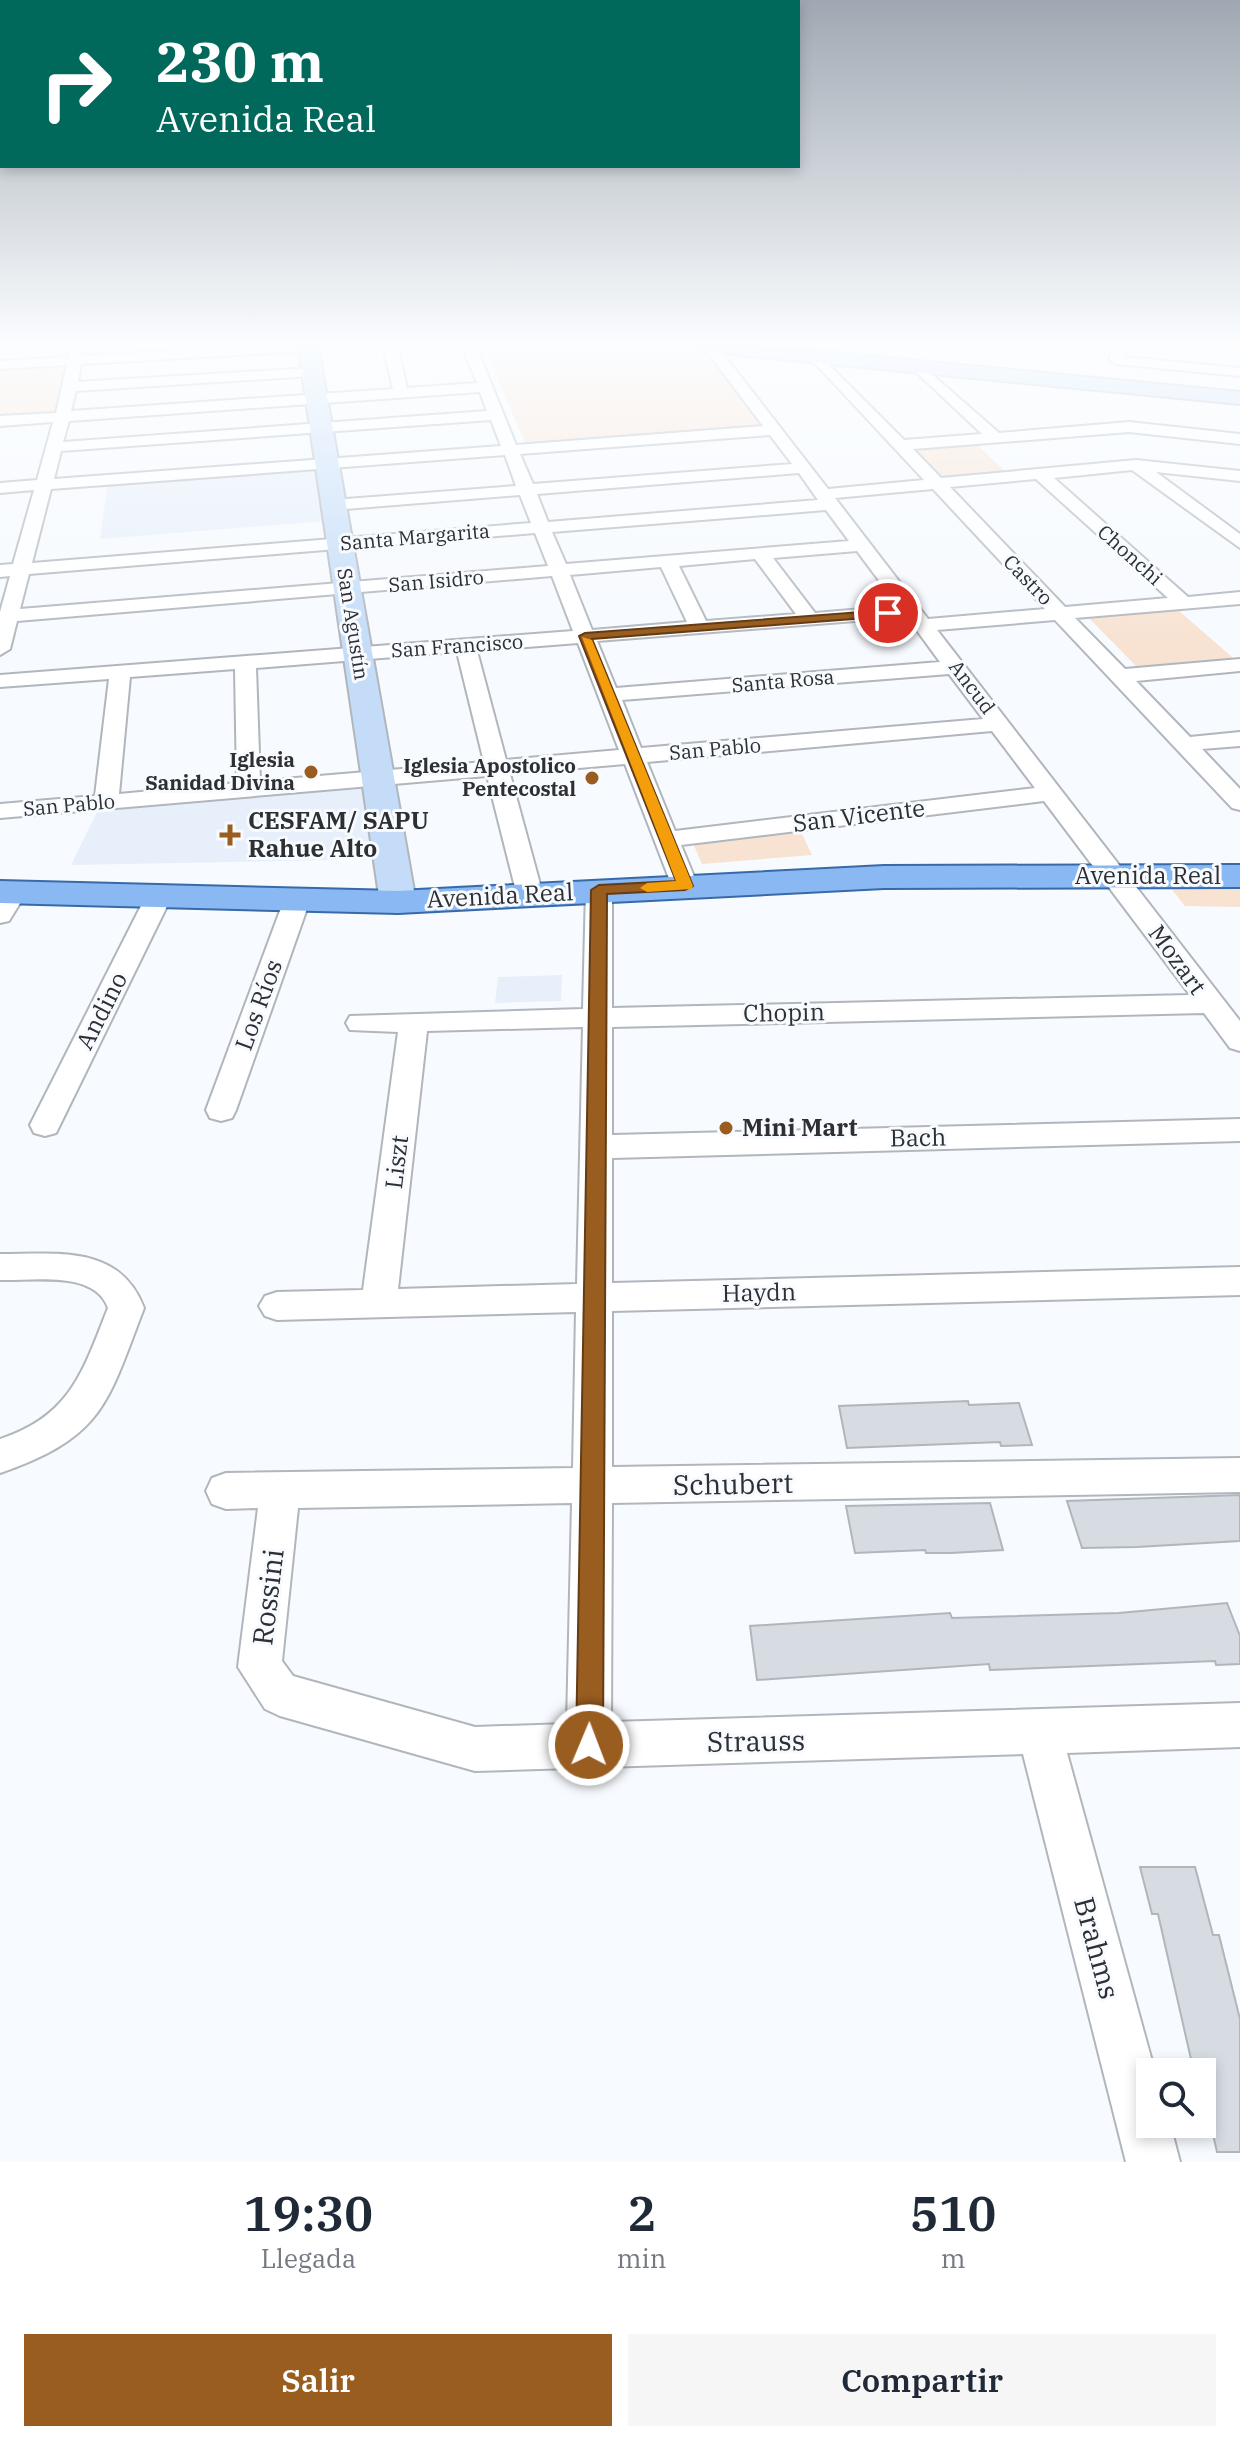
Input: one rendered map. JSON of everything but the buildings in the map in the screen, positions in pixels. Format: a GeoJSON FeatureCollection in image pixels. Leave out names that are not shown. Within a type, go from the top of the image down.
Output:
{"type":"FeatureCollection","features":[{"type":"Feature","properties":{"kind":"main road","name":"Avenida Real"},"geometry":{"type":"LineString","coordinates":[[5,900],[159,896],[398,902],[884,877],[1240,876]]}},
{"type":"Feature","properties":{"kind":"street"},"geometry":{"type":"LineString","coordinates":[[0,649],[54,447]]}},
{"type":"Feature","properties":{"kind":"street","name":"San Agustín"},"geometry":{"type":"LineString","coordinates":[[324,447],[398,902]]}},
{"type":"Feature","properties":{"kind":"street"},"geometry":{"type":"LineString","coordinates":[[510,447],[685,886]]}},
{"type":"Feature","properties":{"kind":"street"},"geometry":{"type":"LineString","coordinates":[[0,488],[552,447]]}},
{"type":"Feature","properties":{"kind":"street","name":"Ancud"},"geometry":{"type":"LineString","coordinates":[[788,447],[1116,876]]}},
{"type":"Feature","properties":{"kind":"street","name":"Castro"},"geometry":{"type":"LineString","coordinates":[[903,447],[1240,803]]}},
{"type":"Feature","properties":{"kind":"street"},"geometry":{"type":"LineString","coordinates":[[986,447],[1016,476]]}},
{"type":"Feature","properties":{"kind":"street"},"geometry":{"type":"LineString","coordinates":[[1136,465],[1240,543]]}},
{"type":"Feature","properties":{"kind":"street","name":"Santa Margarita"},"geometry":{"type":"LineString","coordinates":[[0,571],[541,527],[827,499],[936,483],[1136,465],[1240,476]]}},
{"type":"Feature","properties":{"kind":"street"},"geometry":{"type":"LineString","coordinates":[[333,505],[804,468]]}},
{"type":"Feature","properties":{"kind":"street","name":"Chonchi"},"geometry":{"type":"LineString","coordinates":[[1040,474],[1184,603]]}},
{"type":"Feature","properties":{"kind":"street","name":"San Isidro"},"geometry":{"type":"LineString","coordinates":[[9,616],[863,545]]}},
{"type":"Feature","properties":{"kind":"street"},"geometry":{"type":"LineString","coordinates":[[760,553],[810,619]]}},
{"type":"Feature","properties":{"kind":"street"},"geometry":{"type":"LineString","coordinates":[[667,561],[700,628]]}},
{"type":"Feature","properties":{"kind":"street","name":"San Francisco"},"geometry":{"type":"LineString","coordinates":[[0,681],[810,619],[1060,614],[1240,598]]}},
{"type":"Feature","properties":{"kind":"street"},"geometry":{"type":"LineString","coordinates":[[465,645],[530,895]]}},
{"type":"Feature","properties":{"kind":"street"},"geometry":{"type":"LineString","coordinates":[[245,662],[249,790]]}},
{"type":"Feature","properties":{"kind":"street"},"geometry":{"type":"LineString","coordinates":[[1120,676],[1240,665]]}},
{"type":"Feature","properties":{"kind":"street","name":"Santa Rosa"},"geometry":{"type":"LineString","coordinates":[[609,695],[956,667]]}},
{"type":"Feature","properties":{"kind":"street"},"geometry":{"type":"LineString","coordinates":[[106,801],[120,672]]}},
{"type":"Feature","properties":{"kind":"street","name":"San Pablo"},"geometry":{"type":"LineString","coordinates":[[0,811],[1000,724]]}},
{"type":"Feature","properties":{"kind":"street"},"geometry":{"type":"LineString","coordinates":[[1184,744],[1240,739]]}},
{"type":"Feature","properties":{"kind":"street","name":"San Vicente"},"geometry":{"type":"LineString","coordinates":[[666,839],[1053,793]]}},
{"type":"Feature","properties":{"kind":"street","name":"Mozart"},"geometry":{"type":"LineString","coordinates":[[1116,876],[1208,1004],[1240,1041]]}},
{"type":"Feature","properties":{"kind":"street"},"geometry":{"type":"LineString","coordinates":[[589,1745],[599,890]]}},
{"type":"Feature","properties":{"kind":"street","name":"Andino"},"geometry":{"type":"LineString","coordinates":[[45,1125],[159,896]]}},
{"type":"Feature","properties":{"kind":"street","name":"Los Ríos"},"geometry":{"type":"LineString","coordinates":[[221,1110],[297,900]]}},
{"type":"Feature","properties":{"kind":"street","name":"Chopin"},"geometry":{"type":"LineString","coordinates":[[360,1023],[1208,1004]]}},
{"type":"Feature","properties":{"kind":"street","name":"Liszt"},"geometry":{"type":"LineString","coordinates":[[379,1302],[414,1021]]}},
{"type":"Feature","properties":{"kind":"street","name":"Bach"},"geometry":{"type":"LineString","coordinates":[[596,1147],[1240,1130]]}},
{"type":"Feature","properties":{"kind":"street"},"geometry":{"type":"LineString","coordinates":[[0,1267],[94,1273],[114,1282],[125,1298],[126,1308],[90,1396],[78,1415],[59,1432],[0,1456]]}},
{"type":"Feature","properties":{"kind":"street","name":"Haydn"},"geometry":{"type":"LineString","coordinates":[[277,1306],[1240,1281]]}},
{"type":"Feature","properties":{"kind":"street","name":"Schubert"},"geometry":{"type":"LineString","coordinates":[[226,1491],[1240,1475]]}},
{"type":"Feature","properties":{"kind":"street","name":"Rossini"},"geometry":{"type":"LineString","coordinates":[[280,1492],[260,1667],[280,1694]]}},
{"type":"Feature","properties":{"kind":"street","name":"Strauss"},"geometry":{"type":"LineString","coordinates":[[280,1694],[475,1749],[1040,1734],[1240,1725]]}},
{"type":"Feature","properties":{"kind":"street","name":"Brahms"},"geometry":{"type":"LineString","coordinates":[[1040,1734],[1153,2162]]}},
{"type":"Feature","properties":{"kind":"shaded area"},"geometry":{"type":"Polygon","coordinates":[[[914,447],[979,447],[1008,474],[945,479],[914,447]]]}},
{"type":"Feature","properties":{"kind":"shaded area"},"geometry":{"type":"Polygon","coordinates":[[[329,465],[337,520],[100,539],[108,482],[329,465]]]}},
{"type":"Feature","properties":{"kind":"shaded area"},"geometry":{"type":"Polygon","coordinates":[[[1178,610],[1233,658],[1138,668],[1088,617],[1178,610]]]}},
{"type":"Feature","properties":{"kind":"shaded area","name":"CESFAM/ SAPU Rahue Alto"},"geometry":{"type":"Polygon","coordinates":[[[367,787],[380,859],[71,865],[98,810],[367,787]]]}},
{"type":"Feature","properties":{"kind":"shaded area"},"geometry":{"type":"Polygon","coordinates":[[[799,828],[812,855],[702,864],[693,843],[799,828]]]}},
{"type":"Feature","properties":{"kind":"shaded area"},"geometry":{"type":"Polygon","coordinates":[[[1171,888],[1240,889],[1240,907],[1185,906],[1171,888]]]}},
{"type":"Feature","properties":{"kind":"shaded area"},"geometry":{"type":"Polygon","coordinates":[[[562,975],[561,1001],[495,1003],[498,977],[562,975]]]}},
{"type":"Feature","properties":{"kind":"slow traffic"},"geometry":{"type":"LineString","coordinates":[[586,640],[685,886],[647,888]]}},
{"type":"Feature","properties":{"kind":"place","name":"Iglesia Sanidad Divina"},"geometry":{"type":"Point","coordinates":[311,772]}},
{"type":"Feature","properties":{"kind":"place","name":"Iglesia Apostolico Pentecostal"},"geometry":{"type":"Point","coordinates":[592,778]}},
{"type":"Feature","properties":{"kind":"place","name":"CESFAM/ SAPU Rahue Alto"},"geometry":{"type":"Point","coordinates":[230,835]}},
{"type":"Feature","properties":{"kind":"place","name":"Mini Mart"},"geometry":{"type":"Point","coordinates":[726,1128]}},
{"type":"Feature","properties":{"kind":"route"},"geometry":{"type":"LineString","coordinates":[[589,1745],[599,890],[685,886],[585,636],[888,613]]}}]}
